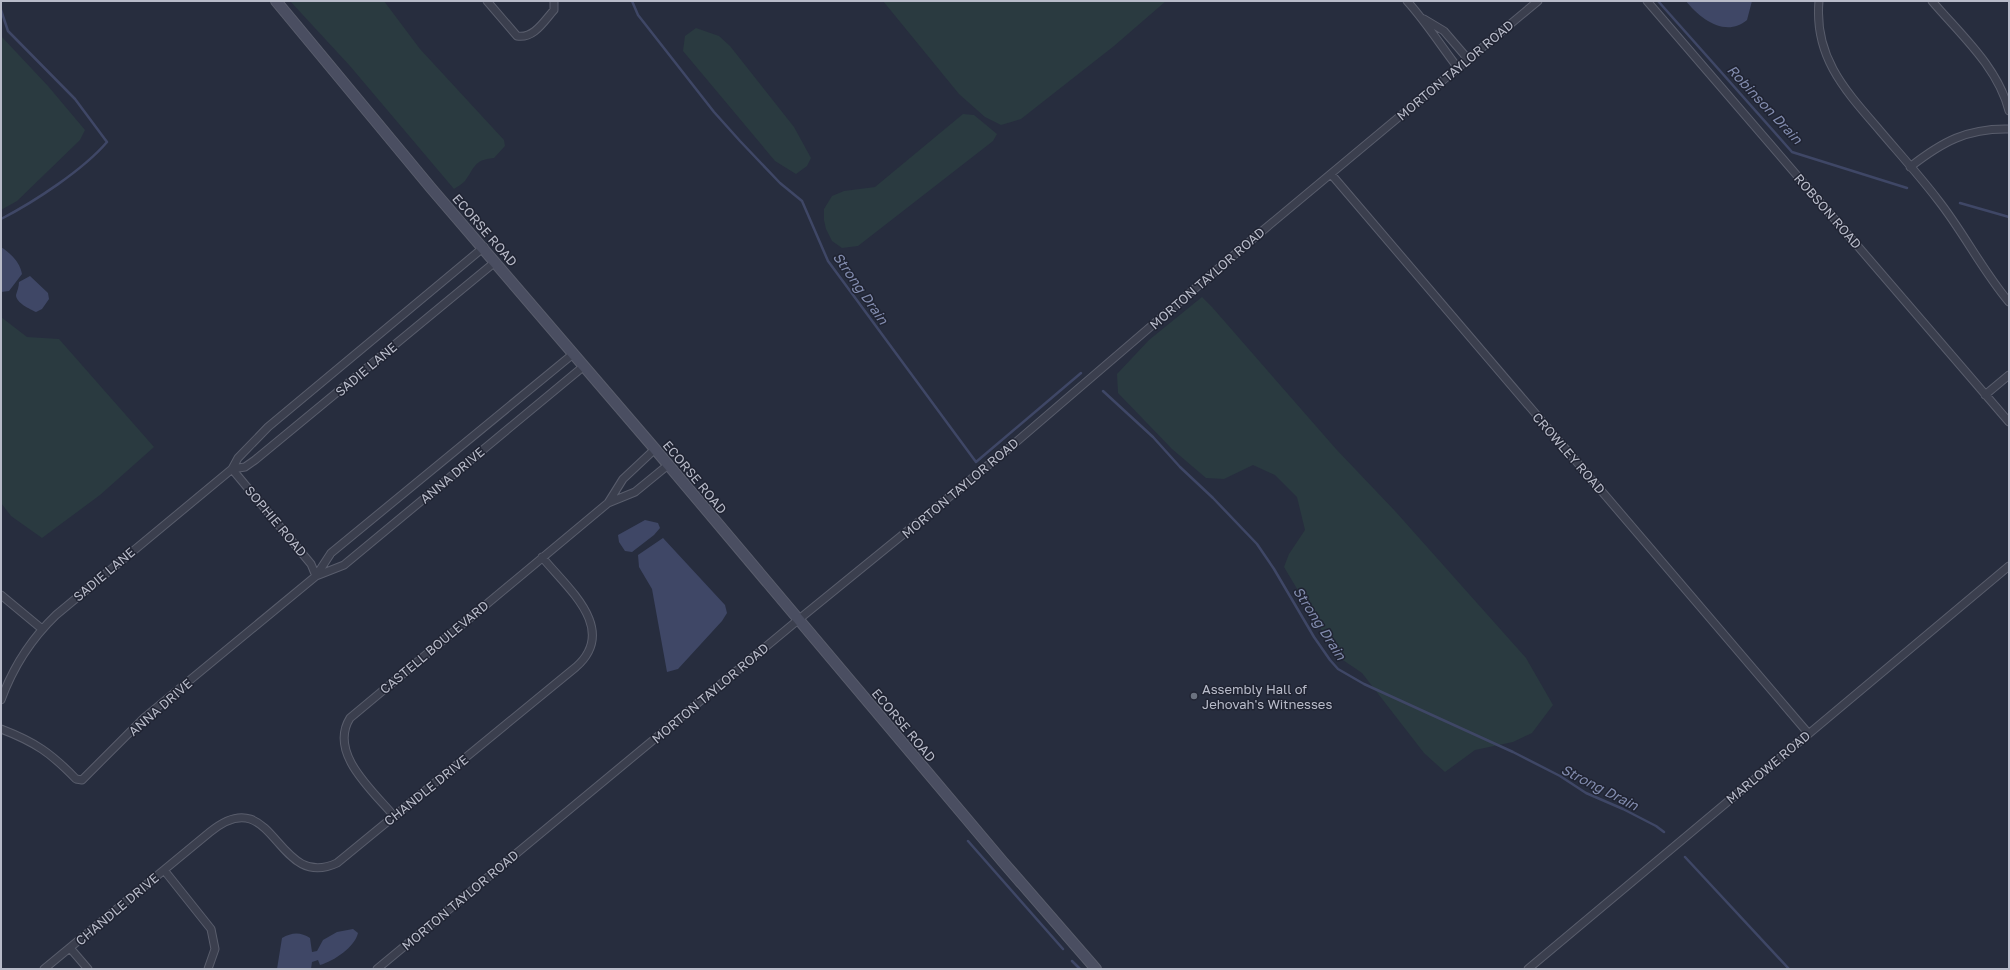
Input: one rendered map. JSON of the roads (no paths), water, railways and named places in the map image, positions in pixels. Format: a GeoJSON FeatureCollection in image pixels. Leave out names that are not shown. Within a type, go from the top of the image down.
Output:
{"type":"FeatureCollection","features":[{"type":"Feature","properties":{"kind":"main road","name":"ECORSE ROAD"},"geometry":{"type":"LineString","coordinates":[[276,1],[431,188],[484,247],[495,262],[798,620],[1096,969]]}},
{"type":"Feature","properties":{"kind":"street"},"geometry":{"type":"LineString","coordinates":[[487,1],[516,36],[524,38],[535,31],[554,10],[554,1]]}},
{"type":"Feature","properties":{"kind":"street"},"geometry":{"type":"LineString","coordinates":[[1407,1],[1423,18],[1434,36],[1458,68]]}},
{"type":"Feature","properties":{"kind":"street","name":"MORTON TAYLOR ROAD"},"geometry":{"type":"LineString","coordinates":[[378,969],[798,620],[1008,449],[1331,174],[1538,1]]}},
{"type":"Feature","properties":{"kind":"street","name":"ROBSON ROAD"},"geometry":{"type":"LineString","coordinates":[[1647,1],[2009,422]]}},
{"type":"Feature","properties":{"kind":"street"},"geometry":{"type":"LineString","coordinates":[[1819,1],[1819,20],[1824,48],[1836,75],[1850,96],[1939,201],[1977,259],[2009,302]]}},
{"type":"Feature","properties":{"kind":"street"},"geometry":{"type":"LineString","coordinates":[[1932,1],[1992,72],[2003,91],[2009,111]]}},
{"type":"Feature","properties":{"kind":"street"},"geometry":{"type":"LineString","coordinates":[[1423,18],[1444,31],[1468,59]]}},
{"type":"Feature","properties":{"kind":"street"},"geometry":{"type":"LineString","coordinates":[[1910,167],[1938,146],[1963,134],[1987,130],[2009,129]]}},
{"type":"Feature","properties":{"kind":"street","name":"CROWLEY ROAD"},"geometry":{"type":"LineString","coordinates":[[1331,174],[1808,733]]}},
{"type":"Feature","properties":{"kind":"street","name":"SADIE LANE"},"geometry":{"type":"LineString","coordinates":[[1,700],[21,656],[42,628],[127,555],[232,469],[238,458],[268,427],[484,247]]}},
{"type":"Feature","properties":{"kind":"street","name":"SADIE LANE"},"geometry":{"type":"LineString","coordinates":[[232,469],[245,467],[255,460],[495,262]]}},
{"type":"Feature","properties":{"kind":"street","name":"ANNA DRIVE"},"geometry":{"type":"LineString","coordinates":[[1,729],[22,737],[43,749],[76,779],[82,780],[144,718],[316,576],[331,553],[573,354]]}},
{"type":"Feature","properties":{"kind":"street","name":"ANNA DRIVE"},"geometry":{"type":"LineString","coordinates":[[316,576],[344,565],[584,366]]}},
{"type":"Feature","properties":{"kind":"street"},"geometry":{"type":"LineString","coordinates":[[1985,395],[2009,375]]}},
{"type":"Feature","properties":{"kind":"street","name":"CASTELL BOULEVARD"},"geometry":{"type":"LineString","coordinates":[[608,503],[623,479],[655,450]]}},
{"type":"Feature","properties":{"kind":"street","name":"CASTELL BOULEVARD"},"geometry":{"type":"LineString","coordinates":[[394,816],[348,760],[344,746],[344,732],[346,724],[355,712],[608,503],[635,492],[668,465]]}},
{"type":"Feature","properties":{"kind":"street","name":"SOPHIE ROAD"},"geometry":{"type":"LineString","coordinates":[[232,469],[311,564],[316,576]]}},
{"type":"Feature","properties":{"kind":"street","name":"CHANDLE DRIVE"},"geometry":{"type":"LineString","coordinates":[[45,968],[214,828],[226,821],[238,818],[254,821],[266,828],[293,860],[300,864],[313,868],[326,867],[343,859],[576,667],[588,654],[594,635],[590,618],[542,558]]}},
{"type":"Feature","properties":{"kind":"street","name":"MARLOWE ROAD"},"geometry":{"type":"LineString","coordinates":[[1528,969],[2009,566]]}},
{"type":"Feature","properties":{"kind":"street"},"geometry":{"type":"LineString","coordinates":[[1,595],[42,628]]}},
{"type":"Feature","properties":{"kind":"street","name":"CHANDLE DRIVE"},"geometry":{"type":"LineString","coordinates":[[164,870],[211,930],[215,950],[208,969]]}},
{"type":"Feature","properties":{"kind":"street","name":"CHANDLE DRIVE"},"geometry":{"type":"LineString","coordinates":[[70,948],[88,969]]}},
{"type":"Feature","properties":{"kind":"water"},"geometry":{"type":"Polygon","coordinates":[[[1686,1],[1752,1],[1747,20],[1739,25],[1722,27],[1706,20],[1686,1]]]}},
{"type":"Feature","properties":{"kind":"water"},"geometry":{"type":"Polygon","coordinates":[[[1,247],[14,259],[22,274],[9,291],[1,292],[1,247]]]}},
{"type":"Feature","properties":{"kind":"water"},"geometry":{"type":"Polygon","coordinates":[[[30,276],[48,293],[49,299],[42,309],[36,312],[18,301],[16,295],[19,282],[30,276]]]}},
{"type":"Feature","properties":{"kind":"water"},"geometry":{"type":"Polygon","coordinates":[[[645,520],[658,523],[660,528],[654,535],[632,552],[625,551],[619,542],[618,535],[645,520]]]}},
{"type":"Feature","properties":{"kind":"water"},"geometry":{"type":"Polygon","coordinates":[[[663,538],[725,605],[727,613],[722,621],[678,669],[667,672],[652,589],[639,567],[638,555],[663,538]]]}},
{"type":"Feature","properties":{"kind":"water"},"geometry":{"type":"Polygon","coordinates":[[[353,929],[358,933],[353,943],[343,953],[326,963],[320,965],[318,960],[312,962],[311,969],[277,969],[282,938],[296,934],[310,938],[312,952],[317,951],[323,940],[337,932],[353,929]]]}},
{"type":"Feature","properties":{"kind":"waterway","name":"Strong Drain"},"geometry":{"type":"LineString","coordinates":[[632,1],[638,15],[714,112],[780,183],[802,201],[828,261],[976,462],[1081,373]]}},
{"type":"Feature","properties":{"kind":"waterway","name":"Robinson Drain"},"geometry":{"type":"LineString","coordinates":[[1658,1],[1792,152],[1907,188]]}},
{"type":"Feature","properties":{"kind":"waterway"},"geometry":{"type":"LineString","coordinates":[[1,10],[8,31],[75,99],[107,142],[97,153],[57,185],[1,219]]}},
{"type":"Feature","properties":{"kind":"waterway","name":"Robinson Drain"},"geometry":{"type":"LineString","coordinates":[[1960,203],[2009,217]]}},
{"type":"Feature","properties":{"kind":"waterway","name":"Strong Drain"},"geometry":{"type":"LineString","coordinates":[[1103,391],[1153,437],[1180,467],[1213,498],[1257,544],[1274,569],[1314,637],[1338,669],[1364,684],[1513,752],[1560,776],[1586,793],[1623,809],[1656,826],[1664,832]]}},
{"type":"Feature","properties":{"kind":"waterway"},"geometry":{"type":"LineString","coordinates":[[968,841],[1063,949]]}},
{"type":"Feature","properties":{"kind":"waterway","name":"Strong Drain"},"geometry":{"type":"LineString","coordinates":[[1685,857],[1789,969]]}},
{"type":"Feature","properties":{"kind":"waterway"},"geometry":{"type":"LineString","coordinates":[[1072,961],[1080,969]]}},
{"type":"Feature","properties":{"kind":"place","name":"Assembly Hall of Jehovah's Witnesses"},"geometry":{"type":"Point","coordinates":[1194,696]}}]}
